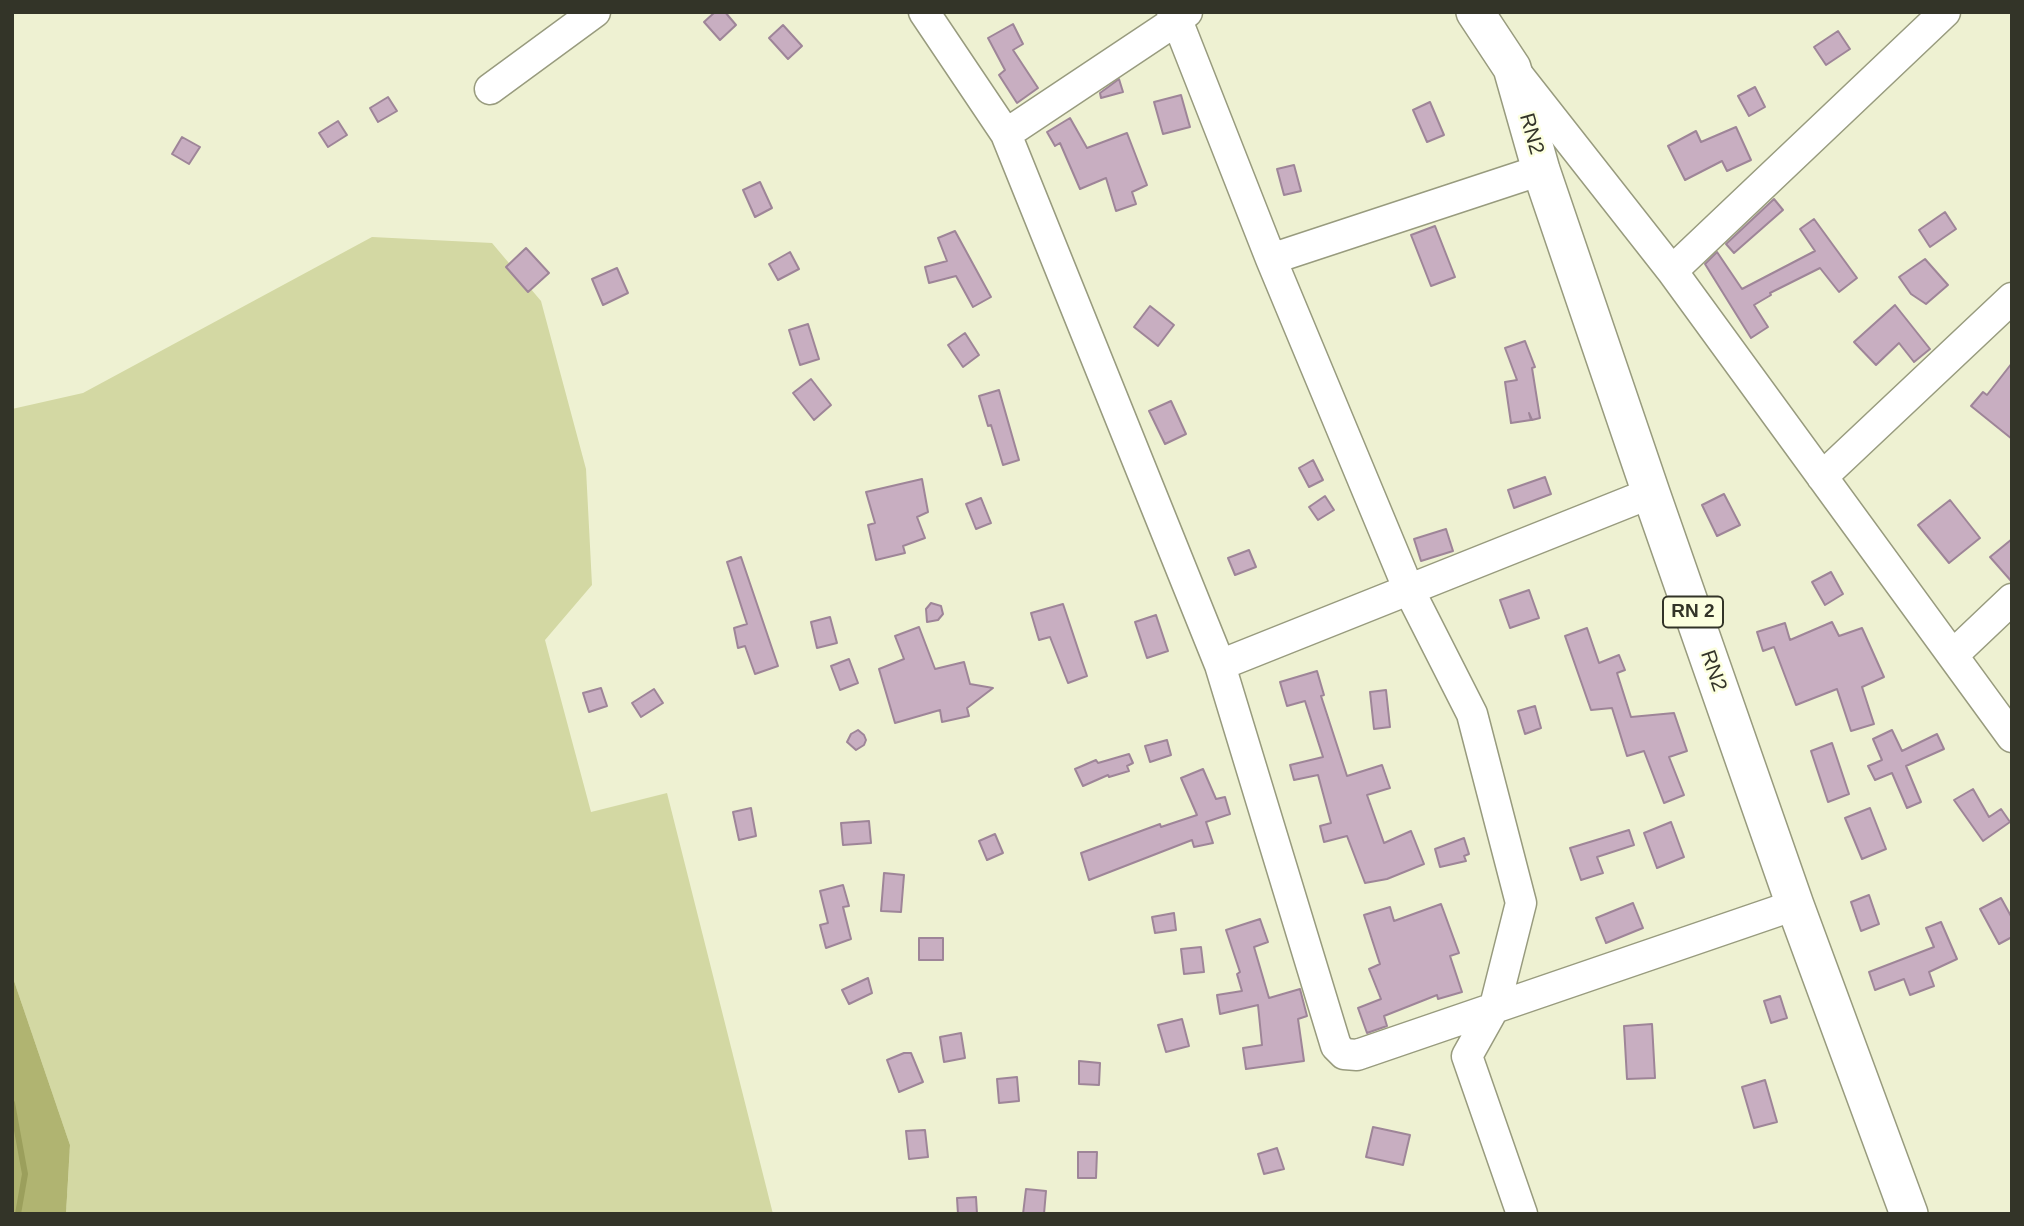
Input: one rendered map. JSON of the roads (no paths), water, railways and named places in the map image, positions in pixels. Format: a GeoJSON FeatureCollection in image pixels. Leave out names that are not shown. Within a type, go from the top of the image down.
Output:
{"type":"FeatureCollection","features":[{"type":"Feature","properties":{"kind":"main road","name":"RN2"},"geometry":{"type":"LineString","coordinates":[[1475,12],[1512,68],[1541,170],[1651,493],[1795,905],[1909,1214]]}},
{"type":"Feature","properties":{"kind":"street"},"geometry":{"type":"LineString","coordinates":[[490,89],[595,12]]}},
{"type":"Feature","properties":{"kind":"street"},"geometry":{"type":"LineString","coordinates":[[924,12],[1006,134],[1220,664],[1336,1046],[1344,1054],[1357,1055],[1795,905]]}},
{"type":"Feature","properties":{"kind":"street"},"geometry":{"type":"LineString","coordinates":[[1672,271],[1945,12]]}},
{"type":"Feature","properties":{"kind":"street"},"geometry":{"type":"LineString","coordinates":[[1006,134],[1179,15],[1271,259],[1408,588],[1472,714],[1521,904],[1495,1006],[1467,1056],[1522,1214]]}},
{"type":"Feature","properties":{"kind":"street"},"geometry":{"type":"LineString","coordinates":[[1512,68],[1672,271],[2012,737]]}},
{"type":"Feature","properties":{"kind":"street"},"geometry":{"type":"LineString","coordinates":[[1271,259],[1541,170]]}},
{"type":"Feature","properties":{"kind":"street"},"geometry":{"type":"LineString","coordinates":[[1822,477],[2012,298]]}},
{"type":"Feature","properties":{"kind":"street"},"geometry":{"type":"LineString","coordinates":[[1220,664],[1651,493]]}},
{"type":"Feature","properties":{"kind":"street"},"geometry":{"type":"LineString","coordinates":[[1952,655],[2012,599]]}},
{"type":"Feature","properties":{"kind":"waterway"},"geometry":{"type":"LineString","coordinates":[[12,1103],[25,1174],[18,1214]]}}]}
